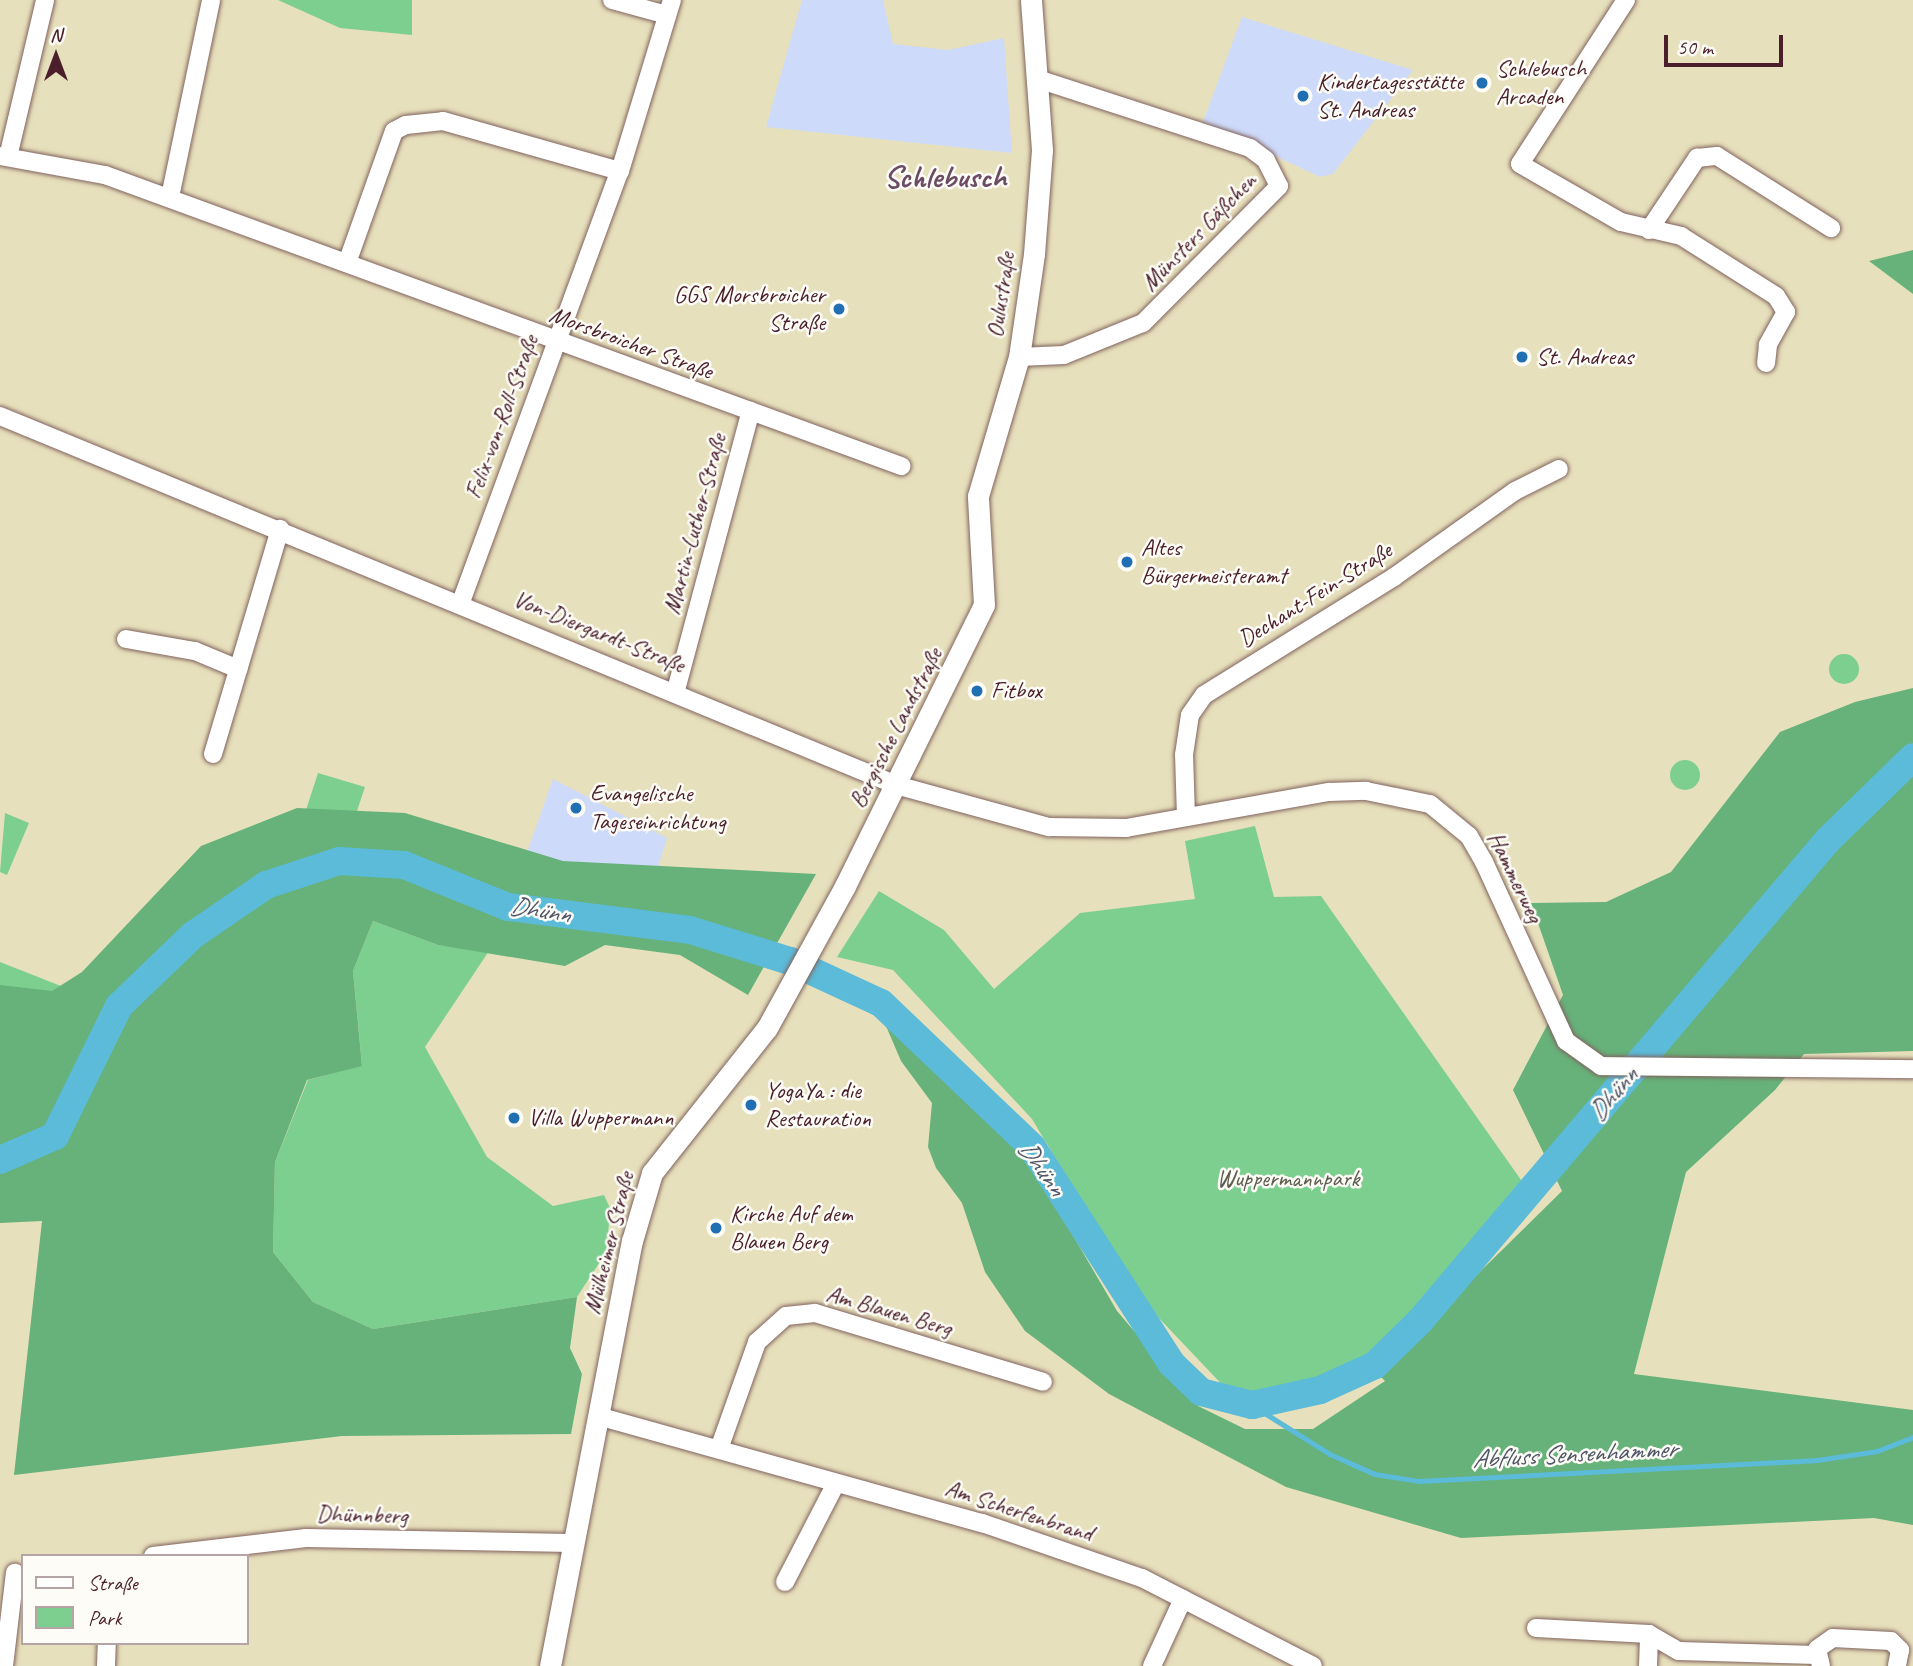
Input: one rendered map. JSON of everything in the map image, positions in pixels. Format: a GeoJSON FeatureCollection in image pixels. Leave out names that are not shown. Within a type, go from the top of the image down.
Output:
{"type":"FeatureCollection","features":[{"type":"Feature","properties":{"kind":"main road","name":"Oulustraße"},"geometry":{"type":"LineString","coordinates":[[986,591],[979,494],[1019,357],[1042,150],[1031,0]]}},
{"type":"Feature","properties":{"kind":"main road","name":"Bergische Landstraße"},"geometry":{"type":"LineString","coordinates":[[845,886],[968,645],[986,591]]}},
{"type":"Feature","properties":{"kind":"main road","name":"Mülheimer Straße"},"geometry":{"type":"LineString","coordinates":[[550,1666],[571,1543],[632,1241],[652,1173],[767,1028],[845,886]]}},
{"type":"Feature","properties":{"kind":"street","name":"Morsbroicher Straße"},"geometry":{"type":"LineString","coordinates":[[45,0],[4,157],[86,169],[170,197],[555,342],[901,466]]}},
{"type":"Feature","properties":{"kind":"street"},"geometry":{"type":"LineString","coordinates":[[170,197],[211,0]]}},
{"type":"Feature","properties":{"kind":"street","name":"Felix-von-Roll-Straße"},"geometry":{"type":"LineString","coordinates":[[461,601],[620,171],[670,7],[612,0]]}},
{"type":"Feature","properties":{"kind":"street"},"geometry":{"type":"LineString","coordinates":[[1626,0],[1520,163],[1620,222],[1681,236],[1776,296],[1786,312],[1766,363]]}},
{"type":"Feature","properties":{"kind":"street","name":"Münsters Gäßchen"},"geometry":{"type":"LineString","coordinates":[[1019,357],[1064,355],[1143,323],[1279,187],[1266,160],[1250,149],[1038,79]]}},
{"type":"Feature","properties":{"kind":"street"},"geometry":{"type":"LineString","coordinates":[[347,264],[394,131],[443,121],[620,171]]}},
{"type":"Feature","properties":{"kind":"street"},"geometry":{"type":"LineString","coordinates":[[1649,230],[1696,158],[1717,156],[1831,228]]}},
{"type":"Feature","properties":{"kind":"street","name":"Martin-Luther-Straße"},"geometry":{"type":"LineString","coordinates":[[676,690],[751,411]]}},
{"type":"Feature","properties":{"kind":"street","name":"Von-Diergardt-Straße"},"geometry":{"type":"LineString","coordinates":[[0,416],[461,601],[896,785]]}},
{"type":"Feature","properties":{"kind":"street","name":"Dechant-Fein-Straße"},"geometry":{"type":"LineString","coordinates":[[1186,817],[1184,755],[1190,715],[1205,695],[1394,577],[1515,491],[1559,469]]}},
{"type":"Feature","properties":{"kind":"street"},"geometry":{"type":"LineString","coordinates":[[213,754],[280,529]]}},
{"type":"Feature","properties":{"kind":"street"},"geometry":{"type":"LineString","coordinates":[[126,639],[195,651],[238,669]]}},
{"type":"Feature","properties":{"kind":"street","name":"Hammerweg"},"geometry":{"type":"LineString","coordinates":[[896,785],[1049,827],[1126,828],[1329,792],[1366,791],[1430,804],[1469,836],[1485,862],[1566,1041],[1601,1066],[1913,1069]]}},
{"type":"Feature","properties":{"kind":"street","name":"Am Blauen Berg"},"geometry":{"type":"LineString","coordinates":[[719,1449],[757,1342],[786,1316],[815,1313],[1043,1382]]}},
{"type":"Feature","properties":{"kind":"street","name":"Am Scherfenbrand"},"geometry":{"type":"LineString","coordinates":[[598,1416],[982,1523],[1183,1599],[1313,1666]]}},
{"type":"Feature","properties":{"kind":"street"},"geometry":{"type":"LineString","coordinates":[[785,1582],[836,1483]]}},
{"type":"Feature","properties":{"kind":"street","name":"Dhünnberg"},"geometry":{"type":"LineString","coordinates":[[170,1554],[306,1538],[571,1543]]}},
{"type":"Feature","properties":{"kind":"street"},"geometry":{"type":"LineString","coordinates":[[4,1666],[13,1573]]}},
{"type":"Feature","properties":{"kind":"street"},"geometry":{"type":"LineString","coordinates":[[1152,1666],[1183,1599]]}},
{"type":"Feature","properties":{"kind":"street"},"geometry":{"type":"LineString","coordinates":[[1536,1628],[1649,1634],[1679,1651],[1819,1660],[1826,1639],[1905,1643],[1898,1666]]}},
{"type":"Feature","properties":{"kind":"street"},"geometry":{"type":"LineString","coordinates":[[1648,1666],[1649,1634]]}},
{"type":"Feature","properties":{"kind":"street"},"geometry":{"type":"LineString","coordinates":[[106,1666],[107,1645]]}},
{"type":"Feature","properties":{"kind":"shaded area"},"geometry":{"type":"Polygon","coordinates":[[[802,0],[883,0],[893,44],[948,50],[1004,38],[1012,153],[766,127],[802,0]]]}},
{"type":"Feature","properties":{"kind":"shaded area","name":"Kindertagesstätte St. Andreas"},"geometry":{"type":"Polygon","coordinates":[[[1242,17],[1413,70],[1333,174],[1320,177],[1203,122],[1242,17]]]}},
{"type":"Feature","properties":{"kind":"shaded area","name":"Evangelische Tageseinrichtung"},"geometry":{"type":"Polygon","coordinates":[[[553,779],[667,838],[655,877],[524,861],[553,779]]]}},
{"type":"Feature","properties":{"kind":"green space"},"geometry":{"type":"Polygon","coordinates":[[[278,0],[412,0],[412,35],[340,28],[278,0]]]}},
{"type":"Feature","properties":{"kind":"green space"},"geometry":{"type":"Polygon","coordinates":[[[1913,250],[1913,294],[1869,261],[1913,250]]]}},
{"type":"Feature","properties":{"kind":"green space"},"geometry":{"type":"Polygon","coordinates":[[[1844,654],[1855,658],[1859,669],[1855,680],[1844,684],[1833,680],[1829,669],[1833,658],[1844,654]]]}},
{"type":"Feature","properties":{"kind":"green space"},"geometry":{"type":"Polygon","coordinates":[[[1913,688],[1913,1051],[1804,1054],[1775,1090],[1686,1172],[1634,1374],[1913,1410],[1913,1525],[1874,1518],[1461,1538],[1286,1487],[1109,1394],[1025,1331],[985,1272],[962,1203],[936,1168],[928,1147],[932,1103],[901,1061],[883,1019],[893,1010],[1008,1124],[1117,1311],[1198,1406],[1245,1429],[1313,1429],[1385,1381],[1377,1373],[1562,1191],[1513,1090],[1563,995],[1531,903],[1606,902],[1671,872],[1780,732],[1855,702],[1913,688]]]}},
{"type":"Feature","properties":{"kind":"green space"},"geometry":{"type":"Polygon","coordinates":[[[1685,760],[1696,764],[1700,775],[1696,786],[1685,790],[1674,786],[1670,775],[1674,764],[1685,760]]]}},
{"type":"Feature","properties":{"kind":"green space"},"geometry":{"type":"Polygon","coordinates":[[[318,773],[365,787],[356,814],[304,816],[318,773]]]}},
{"type":"Feature","properties":{"kind":"green space"},"geometry":{"type":"Polygon","coordinates":[[[297,808],[405,813],[563,861],[816,874],[748,995],[680,955],[605,945],[565,966],[438,945],[373,921],[353,971],[362,1066],[307,1080],[275,1162],[273,1252],[313,1302],[373,1329],[577,1297],[570,1348],[582,1374],[571,1434],[342,1436],[14,1475],[42,1221],[0,1223],[0,985],[52,991],[82,972],[201,846],[297,808]]]}},
{"type":"Feature","properties":{"kind":"green space"},"geometry":{"type":"Polygon","coordinates":[[[5,813],[29,823],[7,875],[0,872],[5,813]]]}},
{"type":"Feature","properties":{"kind":"green space","name":"Wuppermannpark"},"geometry":{"type":"Polygon","coordinates":[[[1255,826],[1274,897],[1321,896],[1531,1194],[1410,1327],[1333,1391],[1230,1393],[1138,1296],[1032,1119],[893,970],[837,957],[879,891],[944,930],[994,989],[1080,913],[1195,899],[1185,841],[1255,826]]]}},
{"type":"Feature","properties":{"kind":"green space"},"geometry":{"type":"Polygon","coordinates":[[[373,921],[438,945],[489,951],[425,1047],[487,1157],[553,1206],[604,1195],[610,1208],[607,1251],[577,1297],[373,1329],[313,1302],[273,1252],[275,1162],[308,1080],[362,1065],[353,971],[373,921]]]}},
{"type":"Feature","properties":{"kind":"green space"},"geometry":{"type":"Polygon","coordinates":[[[0,962],[66,988],[59,1004],[0,996],[0,962]]]}},
{"type":"Feature","properties":{"kind":"waterway","name":"Dhünn"},"geometry":{"type":"LineString","coordinates":[[0,1160],[55,1136],[119,1006],[193,935],[266,885],[339,861],[404,865],[508,907],[690,930],[790,961],[881,1003],[1032,1147],[1172,1364],[1201,1392],[1252,1405],[1320,1390],[1375,1365],[1420,1321],[1827,841],[1913,757]]}},
{"type":"Feature","properties":{"kind":"waterway","name":"Abfluss Sensenhammer"},"geometry":{"type":"LineString","coordinates":[[1252,1405],[1330,1454],[1375,1474],[1419,1481],[1817,1460],[1877,1451],[1913,1437]]}},
{"type":"Feature","properties":{"kind":"place","name":"Schlebusch Arcaden"},"geometry":{"type":"Point","coordinates":[1482,83]}},
{"type":"Feature","properties":{"kind":"place","name":"Kindertagesstätte St. Andreas"},"geometry":{"type":"Point","coordinates":[1303,96]}},
{"type":"Feature","properties":{"kind":"place","name":"GGS Morsbroicher Straße"},"geometry":{"type":"Point","coordinates":[839,309]}},
{"type":"Feature","properties":{"kind":"place","name":"St. Andreas"},"geometry":{"type":"Point","coordinates":[1522,357]}},
{"type":"Feature","properties":{"kind":"place","name":"Altes Bürgermeisteramt"},"geometry":{"type":"Point","coordinates":[1127,562]}},
{"type":"Feature","properties":{"kind":"place","name":"Fitbox"},"geometry":{"type":"Point","coordinates":[977,691]}},
{"type":"Feature","properties":{"kind":"place","name":"Evangelische Tageseinrichtung"},"geometry":{"type":"Point","coordinates":[576,808]}},
{"type":"Feature","properties":{"kind":"place","name":"YogaYa : die Restauration"},"geometry":{"type":"Point","coordinates":[751,1105]}},
{"type":"Feature","properties":{"kind":"place","name":"Villa Wuppermann"},"geometry":{"type":"Point","coordinates":[514,1118]}},
{"type":"Feature","properties":{"kind":"place","name":"Kirche Auf dem Blauen Berg"},"geometry":{"type":"Point","coordinates":[716,1228]}},
{"type":"Feature","properties":{"kind":"district","name":"Schlebusch"},"geometry":{"type":"Point","coordinates":[945,177]}}]}
